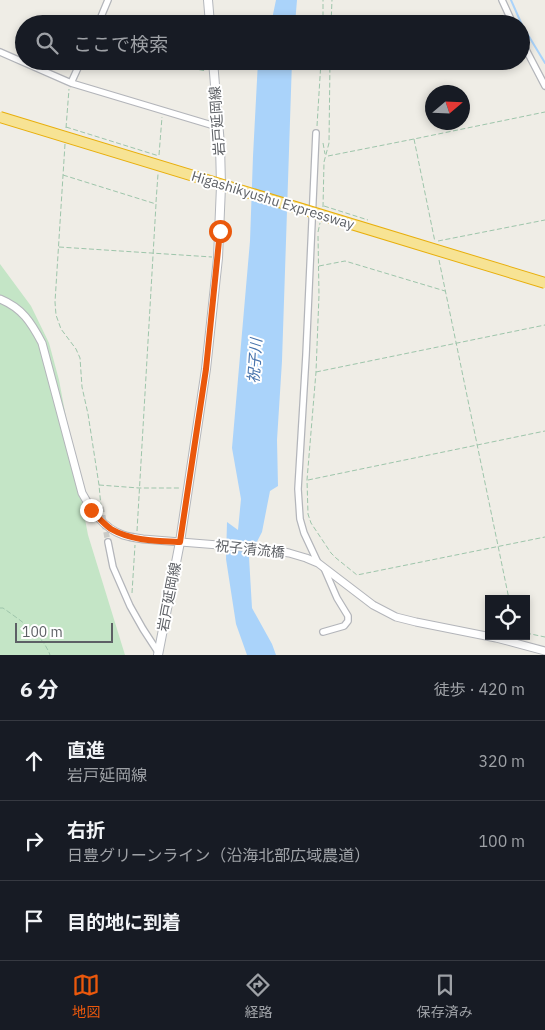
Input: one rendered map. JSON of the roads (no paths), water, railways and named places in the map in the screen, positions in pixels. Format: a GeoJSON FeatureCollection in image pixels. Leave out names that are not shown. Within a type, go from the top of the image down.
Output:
{"type":"FeatureCollection","features":[{"type":"Feature","properties":{"kind":"highway","name":"Higashikyushu Expressway"},"geometry":{"type":"LineString","coordinates":[[0,117],[545,283]]}},
{"type":"Feature","properties":{"kind":"main road"},"geometry":{"type":"LineString","coordinates":[[208,0],[209,15]]}},
{"type":"Feature","properties":{"kind":"main road","name":"岩戸延岡線"},"geometry":{"type":"LineString","coordinates":[[158,654],[180,542],[206,369],[218,258],[221,186],[214,70]]}},
{"type":"Feature","properties":{"kind":"street"},"geometry":{"type":"LineString","coordinates":[[102,15],[108,0]]}},
{"type":"Feature","properties":{"kind":"street"},"geometry":{"type":"LineString","coordinates":[[502,0],[509,15]]}},
{"type":"Feature","properties":{"kind":"street"},"geometry":{"type":"LineString","coordinates":[[0,52],[15,59]]}},
{"type":"Feature","properties":{"kind":"street"},"geometry":{"type":"LineString","coordinates":[[530,57],[545,86]]}},
{"type":"Feature","properties":{"kind":"street"},"geometry":{"type":"LineString","coordinates":[[41,70],[70,83],[218,128]]}},
{"type":"Feature","properties":{"kind":"street"},"geometry":{"type":"LineString","coordinates":[[70,83],[76,70]]}},
{"type":"Feature","properties":{"kind":"street"},"geometry":{"type":"LineString","coordinates":[[316,133],[307,346],[298,489],[300,519],[304,533],[348,616],[348,621],[344,626],[323,632]]}},
{"type":"Feature","properties":{"kind":"street","name":"祝子清流橋"},"geometry":{"type":"LineString","coordinates":[[0,299],[13,305],[20,311],[31,323],[42,343],[82,493],[91,510],[110,528],[123,535],[143,539],[268,549],[306,558],[321,565],[373,605],[396,617],[496,638],[545,651]]}},
{"type":"Feature","properties":{"kind":"street"},"geometry":{"type":"LineString","coordinates":[[108,542],[113,567],[129,603],[158,654]]}},
{"type":"Feature","properties":{"kind":"water"},"geometry":{"type":"Polygon","coordinates":[[[276,0],[297,0],[296,15],[273,15],[276,0]]]}},
{"type":"Feature","properties":{"kind":"water","name":"祝子川"},"geometry":{"type":"Polygon","coordinates":[[[258,70],[292,70],[282,361],[277,440],[278,486],[270,491],[262,532],[249,557],[252,608],[276,655],[247,655],[236,624],[226,559],[227,522],[238,530],[241,499],[232,448],[250,241],[258,70]]]}},
{"type":"Feature","properties":{"kind":"waterway"},"geometry":{"type":"LineString","coordinates":[[511,0],[518,15]]}},
{"type":"Feature","properties":{"kind":"waterway"},"geometry":{"type":"LineString","coordinates":[[530,38],[545,63]]}},
{"type":"Feature","properties":{"kind":"tunnel"},"geometry":{"type":"LineString","coordinates":[[101,507],[108,542]]}}]}
